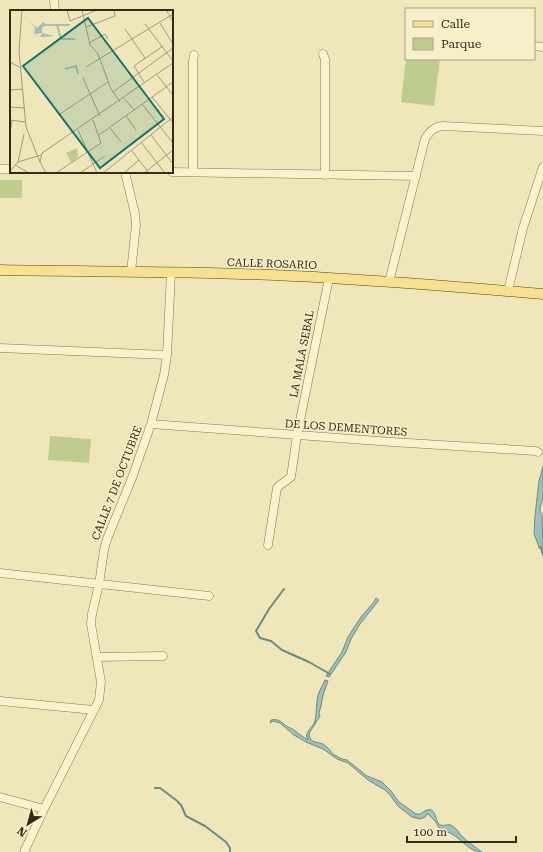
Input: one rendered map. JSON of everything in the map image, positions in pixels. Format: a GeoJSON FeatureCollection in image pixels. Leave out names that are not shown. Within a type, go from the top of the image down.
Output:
{"type":"FeatureCollection","features":[{"type":"Feature","properties":{"kind":"main road","name":"CALLE ROSARIO"},"geometry":{"type":"LineString","coordinates":[[0,270],[329,278],[543,294]]}},
{"type":"Feature","properties":{"kind":"street"},"geometry":{"type":"LineString","coordinates":[[54,0],[55,10]]}},
{"type":"Feature","properties":{"kind":"street"},"geometry":{"type":"LineString","coordinates":[[193,172],[194,54]]}},
{"type":"Feature","properties":{"kind":"street"},"geometry":{"type":"LineString","coordinates":[[324,54],[325,175]]}},
{"type":"Feature","properties":{"kind":"street"},"geometry":{"type":"LineString","coordinates":[[388,282],[425,139],[434,128],[443,126],[543,131]]}},
{"type":"Feature","properties":{"kind":"street"},"geometry":{"type":"LineString","coordinates":[[508,291],[523,228],[543,167]]}},
{"type":"Feature","properties":{"kind":"street"},"geometry":{"type":"LineString","coordinates":[[173,172],[416,176]]}},
{"type":"Feature","properties":{"kind":"street"},"geometry":{"type":"LineString","coordinates":[[125,173],[135,214],[136,225],[131,272]]}},
{"type":"Feature","properties":{"kind":"street","name":"CALLE 7 DE OCTUBRE"},"geometry":{"type":"LineString","coordinates":[[24,852],[99,700],[101,682],[91,619],[99,584],[104,550],[152,424],[164,374],[167,355],[171,273]]}},
{"type":"Feature","properties":{"kind":"street","name":"LA MALA SEBAL"},"geometry":{"type":"LineString","coordinates":[[268,545],[276,492],[280,485],[291,477],[297,435],[329,278]]}},
{"type":"Feature","properties":{"kind":"street"},"geometry":{"type":"LineString","coordinates":[[0,348],[167,355]]}},
{"type":"Feature","properties":{"kind":"street","name":"DE LOS DEMENTORES"},"geometry":{"type":"LineString","coordinates":[[152,424],[538,452]]}},
{"type":"Feature","properties":{"kind":"street"},"geometry":{"type":"LineString","coordinates":[[0,573],[209,596]]}},
{"type":"Feature","properties":{"kind":"street"},"geometry":{"type":"LineString","coordinates":[[97,657],[163,656]]}},
{"type":"Feature","properties":{"kind":"street"},"geometry":{"type":"LineString","coordinates":[[0,701],[94,710]]}},
{"type":"Feature","properties":{"kind":"street"},"geometry":{"type":"LineString","coordinates":[[0,797],[44,809]]}},
{"type":"Feature","properties":{"kind":"green space"},"geometry":{"type":"Polygon","coordinates":[[[406,60],[440,60],[434,106],[401,102],[406,60]]]}},
{"type":"Feature","properties":{"kind":"green space"},"geometry":{"type":"Polygon","coordinates":[[[0,180],[22,180],[22,198],[0,198],[0,180]]]}},
{"type":"Feature","properties":{"kind":"green space"},"geometry":{"type":"Polygon","coordinates":[[[50,436],[91,439],[89,463],[48,460],[50,436]]]}},
{"type":"Feature","properties":{"kind":"water"},"geometry":{"type":"Polygon","coordinates":[[[543,466],[543,497],[540,511],[542,515],[543,549],[539,548],[534,534],[539,481],[543,466]]]}},
{"type":"Feature","properties":{"kind":"water"},"geometry":{"type":"Polygon","coordinates":[[[376,598],[379,600],[360,624],[351,639],[346,652],[329,677],[326,676],[342,652],[348,637],[376,598]]]}},
{"type":"Feature","properties":{"kind":"water"},"geometry":{"type":"Polygon","coordinates":[[[325,680],[328,681],[323,695],[319,713],[320,716],[309,736],[312,741],[323,744],[333,754],[347,760],[367,776],[382,782],[399,802],[416,814],[429,810],[433,811],[439,824],[451,825],[465,839],[482,852],[474,850],[456,836],[440,829],[428,814],[420,819],[412,817],[398,806],[385,790],[368,780],[348,763],[337,759],[323,749],[294,735],[280,723],[273,721],[270,723],[271,720],[278,720],[308,740],[307,732],[315,721],[318,695],[325,680]]]}},
{"type":"Feature","properties":{"kind":"waterway"},"geometry":{"type":"LineString","coordinates":[[541,547],[543,555]]}},
{"type":"Feature","properties":{"kind":"waterway"},"geometry":{"type":"LineString","coordinates":[[284,589],[269,609],[256,631],[260,638],[271,641],[282,650],[309,662],[330,674]]}},
{"type":"Feature","properties":{"kind":"waterway"},"geometry":{"type":"LineString","coordinates":[[155,788],[160,788],[176,800],[181,805],[186,816],[205,826],[226,842],[230,848],[230,852]]}}]}
